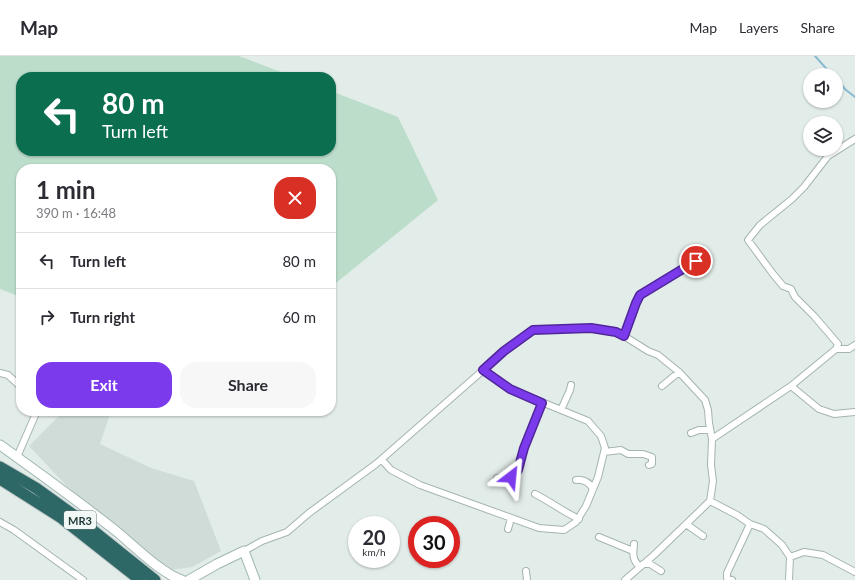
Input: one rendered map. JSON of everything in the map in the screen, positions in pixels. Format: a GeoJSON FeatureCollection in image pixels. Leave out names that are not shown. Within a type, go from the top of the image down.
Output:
{"type":"FeatureCollection","features":[{"type":"Feature","properties":{"kind":"highway","name":"MR3"},"geometry":{"type":"LineString","coordinates":[[0,467],[47,496],[155,580]]}},
{"type":"Feature","properties":{"kind":"highway","name":"MR3"},"geometry":{"type":"LineString","coordinates":[[0,479],[60,517],[140,580]]}},
{"type":"Feature","properties":{"kind":"street"},"geometry":{"type":"LineString","coordinates":[[712,439],[791,386],[836,349],[838,344],[795,297],[791,289],[783,286],[748,240],[760,225],[781,209],[804,187],[828,156],[855,139]]}},
{"type":"Feature","properties":{"kind":"street"},"geometry":{"type":"LineString","coordinates":[[624,336],[640,295],[696,261]]}},
{"type":"Feature","properties":{"kind":"street"},"geometry":{"type":"LineString","coordinates":[[189,580],[262,541],[287,532],[309,513],[382,460],[504,351],[533,330],[591,328],[616,332],[648,351],[658,355],[679,372],[705,400],[712,439],[713,481],[710,501],[625,580]]}},
{"type":"Feature","properties":{"kind":"street"},"geometry":{"type":"LineString","coordinates":[[836,349],[849,349],[855,346]]}},
{"type":"Feature","properties":{"kind":"street"},"geometry":{"type":"LineString","coordinates":[[382,460],[391,470],[420,485],[539,528],[564,530],[576,522],[593,490],[598,477],[605,448],[600,436],[588,421],[510,389],[483,370]]}},
{"type":"Feature","properties":{"kind":"street"},"geometry":{"type":"LineString","coordinates":[[662,386],[679,372]]}},
{"type":"Feature","properties":{"kind":"street"},"geometry":{"type":"LineString","coordinates":[[0,373],[8,375],[16,382]]}},
{"type":"Feature","properties":{"kind":"street"},"geometry":{"type":"LineString","coordinates":[[561,410],[571,385]]}},
{"type":"Feature","properties":{"kind":"street"},"geometry":{"type":"LineString","coordinates":[[791,386],[820,409],[834,414],[855,412]]}},
{"type":"Feature","properties":{"kind":"street"},"geometry":{"type":"LineString","coordinates":[[497,478],[511,477],[518,470],[524,448],[542,403]]}},
{"type":"Feature","properties":{"kind":"street"},"geometry":{"type":"LineString","coordinates":[[17,457],[35,416]]}},
{"type":"Feature","properties":{"kind":"street"},"geometry":{"type":"LineString","coordinates":[[691,433],[699,430],[710,430]]}},
{"type":"Feature","properties":{"kind":"street"},"geometry":{"type":"LineString","coordinates":[[0,445],[115,530],[164,571],[175,578],[182,580]]}},
{"type":"Feature","properties":{"kind":"street"},"geometry":{"type":"LineString","coordinates":[[604,452],[621,450],[628,454],[643,454],[652,457],[652,464],[649,465]]}},
{"type":"Feature","properties":{"kind":"street"},"geometry":{"type":"LineString","coordinates":[[576,480],[581,479],[590,483],[593,490]]}},
{"type":"Feature","properties":{"kind":"street"},"geometry":{"type":"LineString","coordinates":[[536,494],[549,501],[562,511],[580,516]]}},
{"type":"Feature","properties":{"kind":"street"},"geometry":{"type":"LineString","coordinates":[[710,501],[737,515],[750,524],[764,529],[782,545],[790,557],[789,580]]}},
{"type":"Feature","properties":{"kind":"street"},"geometry":{"type":"LineString","coordinates":[[578,508],[580,516]]}},
{"type":"Feature","properties":{"kind":"street"},"geometry":{"type":"LineString","coordinates":[[508,529],[511,518]]}},
{"type":"Feature","properties":{"kind":"street"},"geometry":{"type":"LineString","coordinates":[[0,522],[14,530],[83,580]]}},
{"type":"Feature","properties":{"kind":"street"},"geometry":{"type":"LineString","coordinates":[[686,524],[703,536]]}},
{"type":"Feature","properties":{"kind":"street"},"geometry":{"type":"LineString","coordinates":[[732,580],[728,578],[727,573],[750,524]]}},
{"type":"Feature","properties":{"kind":"street"},"geometry":{"type":"LineString","coordinates":[[599,537],[623,550],[633,552]]}},
{"type":"Feature","properties":{"kind":"street"},"geometry":{"type":"LineString","coordinates":[[634,544],[633,552],[635,562],[642,565],[650,564],[661,571]]}},
{"type":"Feature","properties":{"kind":"street"},"geometry":{"type":"LineString","coordinates":[[244,551],[255,580]]}},
{"type":"Feature","properties":{"kind":"street"},"geometry":{"type":"LineString","coordinates":[[790,557],[804,552],[823,555],[855,572]]}},
{"type":"Feature","properties":{"kind":"street"},"geometry":{"type":"LineString","coordinates":[[526,571],[527,580]]}},
{"type":"Feature","properties":{"kind":"shaded area"},"geometry":{"type":"Polygon","coordinates":[[[59,416],[109,416],[100,444],[151,468],[194,481],[221,551],[192,567],[164,571],[115,531],[66,485],[29,446],[59,416]]]}},
{"type":"Feature","properties":{"kind":"green space"},"geometry":{"type":"Polygon","coordinates":[[[0,56],[239,56],[281,72],[16,72],[16,156],[336,156],[336,93],[398,117],[438,200],[336,283],[336,164],[16,164],[16,295],[0,289],[0,56]]]}},
{"type":"Feature","properties":{"kind":"waterway"},"geometry":{"type":"LineString","coordinates":[[815,56],[826,68]]}},
{"type":"Feature","properties":{"kind":"waterway"},"geometry":{"type":"LineString","coordinates":[[843,87],[855,97]]}},
{"type":"Feature","properties":{"kind":"route"},"geometry":{"type":"LineString","coordinates":[[511,477],[518,470],[524,448],[542,403],[510,389],[483,370],[504,351],[533,330],[591,328],[616,332],[624,336],[640,295],[696,261]]}}]}
